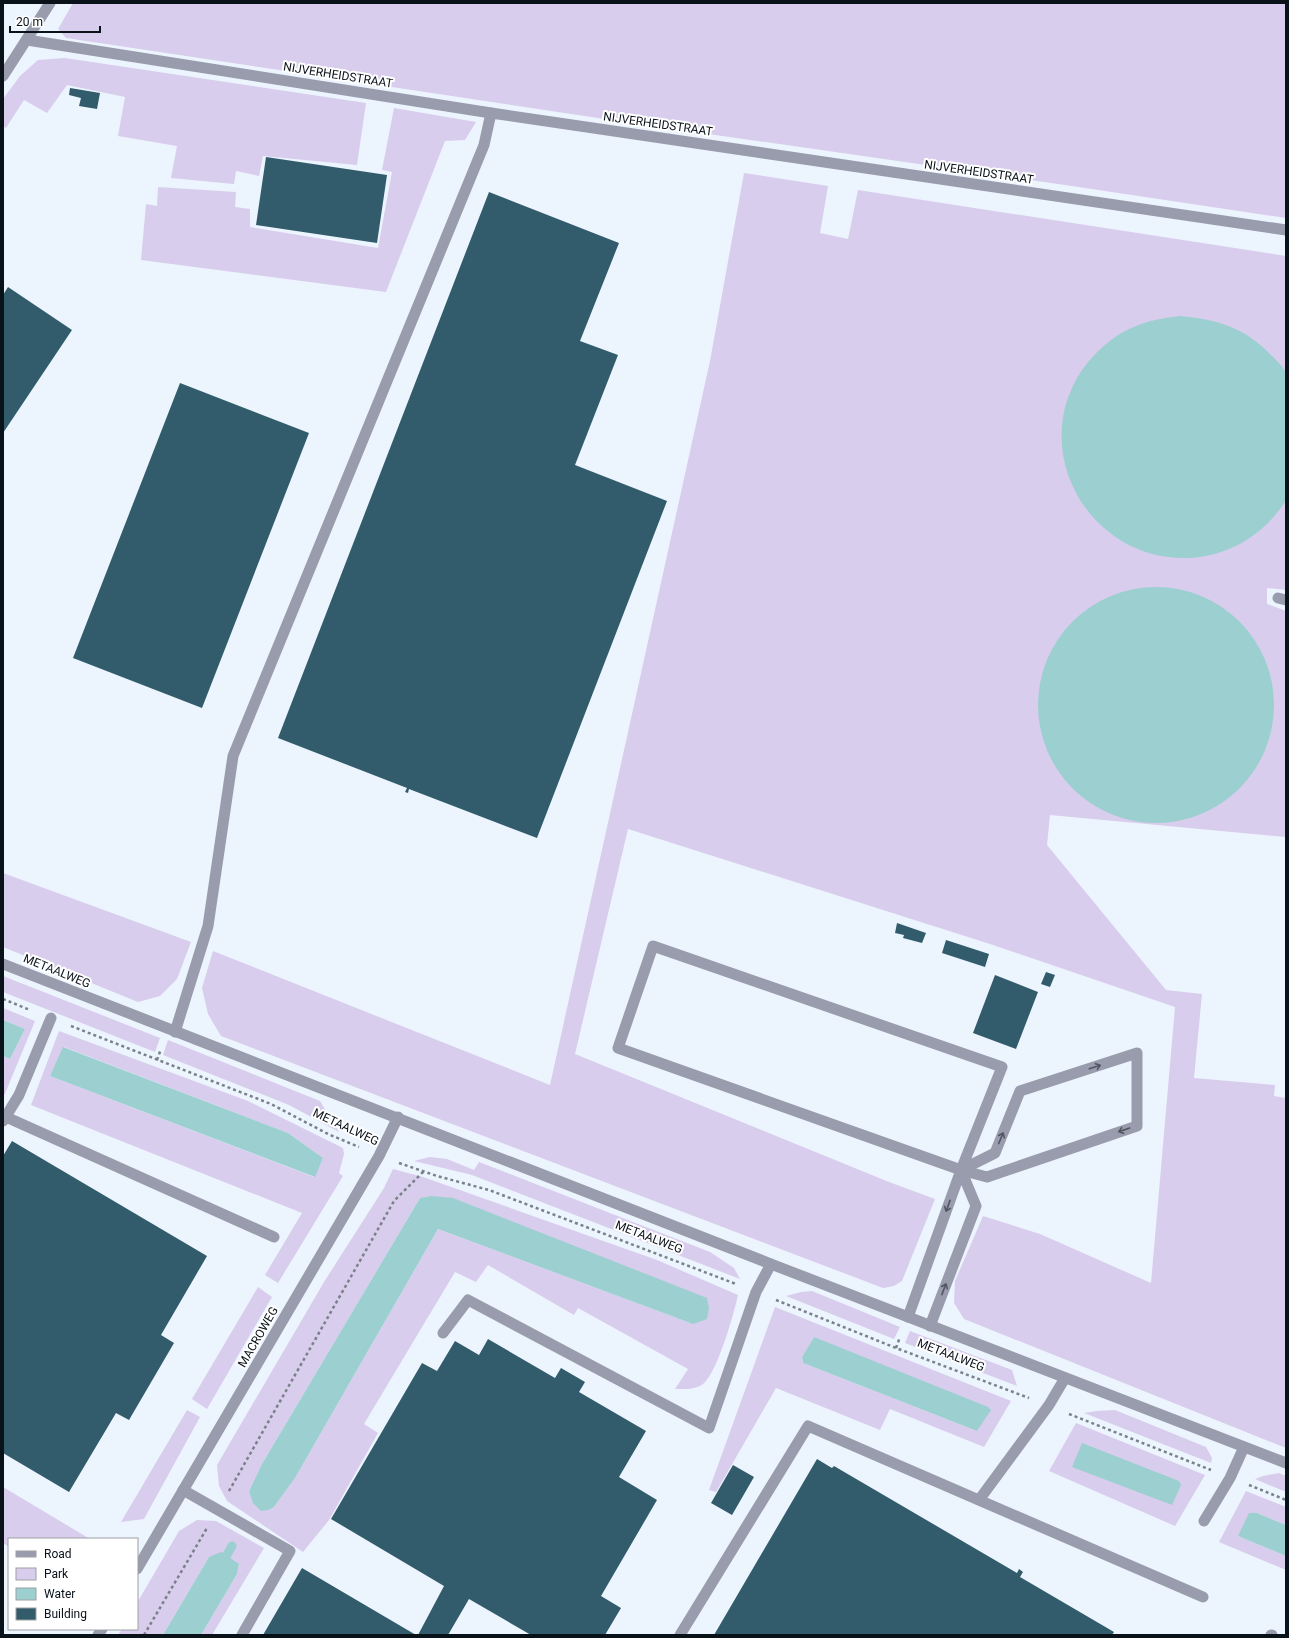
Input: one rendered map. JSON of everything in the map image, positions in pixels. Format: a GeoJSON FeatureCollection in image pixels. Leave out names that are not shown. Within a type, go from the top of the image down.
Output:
{"type":"FeatureCollection","features":[{"type":"Feature","properties":{"kind":"street"},"geometry":{"type":"LineString","coordinates":[[3,76],[28,40],[50,3]]}},
{"type":"Feature","properties":{"kind":"street","name":"NIJVERHEIDSTRAAT"},"geometry":{"type":"LineString","coordinates":[[28,40],[491,113],[1286,230]]}},
{"type":"Feature","properties":{"kind":"street"},"geometry":{"type":"LineString","coordinates":[[175,1032],[208,926],[233,756],[484,145],[491,113]]}},
{"type":"Feature","properties":{"kind":"street"},"geometry":{"type":"LineString","coordinates":[[908,1317],[962,1170],[1002,1067],[653,946],[618,1048],[962,1170],[988,1177],[1137,1126],[1137,1053],[1020,1091],[995,1152],[962,1170]]}},
{"type":"Feature","properties":{"kind":"street","name":"METAALWEG"},"geometry":{"type":"LineString","coordinates":[[3,964],[930,1326],[1286,1463]]}},
{"type":"Feature","properties":{"kind":"street"},"geometry":{"type":"LineString","coordinates":[[51,1018],[19,1095],[4,1119],[274,1237]]}},
{"type":"Feature","properties":{"kind":"street","name":"MACROWEG"},"geometry":{"type":"LineString","coordinates":[[138,1567],[379,1156],[398,1117]]}},
{"type":"Feature","properties":{"kind":"street"},"geometry":{"type":"LineString","coordinates":[[930,1326],[976,1206],[962,1170]]}},
{"type":"Feature","properties":{"kind":"street"},"geometry":{"type":"LineString","coordinates":[[443,1333],[468,1300],[708,1428],[756,1292],[771,1264]]}},
{"type":"Feature","properties":{"kind":"street"},"geometry":{"type":"LineString","coordinates":[[979,1500],[1049,1405],[1065,1378]]}},
{"type":"Feature","properties":{"kind":"street"},"geometry":{"type":"LineString","coordinates":[[680,1635],[808,1426],[1203,1597]]}},
{"type":"Feature","properties":{"kind":"street"},"geometry":{"type":"LineString","coordinates":[[1204,1521],[1230,1478],[1244,1447]]}},
{"type":"Feature","properties":{"kind":"street"},"geometry":{"type":"LineString","coordinates":[[183,1490],[290,1551],[242,1635]]}},
{"type":"Feature","properties":{"kind":"path","name":"METAALWEG"},"geometry":{"type":"LineString","coordinates":[[3,999],[271,1104],[328,1134],[379,1156],[423,1171],[489,1190],[756,1292],[896,1348],[1049,1405],[1286,1500]]}},
{"type":"Feature","properties":{"kind":"path"},"geometry":{"type":"LineString","coordinates":[[144,1635],[218,1509],[394,1201],[423,1171]]}},
{"type":"Feature","properties":{"kind":"green space"},"geometry":{"type":"Polygon","coordinates":[[[73,3],[1286,3],[1286,218],[618,121],[66,38],[58,29],[73,3]]]}},
{"type":"Feature","properties":{"kind":"green space"},"geometry":{"type":"Polygon","coordinates":[[[65,58],[366,103],[357,165],[263,156],[259,176],[236,171],[234,184],[171,178],[177,146],[118,136],[125,97],[67,85],[47,113],[24,100],[6,128],[3,126],[3,99],[20,76],[38,60],[65,58]]]}},
{"type":"Feature","properties":{"kind":"green space"},"geometry":{"type":"Polygon","coordinates":[[[394,108],[476,122],[465,140],[445,141],[386,292],[141,260],[146,204],[157,206],[158,187],[236,192],[235,207],[250,209],[250,227],[378,248],[392,172],[382,170],[394,108]]]}},
{"type":"Feature","properties":{"kind":"green space"},"geometry":{"type":"Polygon","coordinates":[[[744,173],[828,186],[820,233],[848,239],[858,190],[1286,256],[1286,590],[1267,588],[1267,604],[1286,611],[1286,837],[1050,815],[1047,845],[1166,990],[1202,994],[1194,1078],[1275,1085],[1274,1096],[1286,1098],[1286,1448],[964,1319],[954,1303],[955,1281],[983,1216],[1040,1234],[1151,1283],[1175,1007],[990,944],[628,829],[575,1054],[889,1182],[935,1199],[902,1281],[894,1286],[883,1288],[221,1036],[208,1014],[202,988],[213,951],[550,1085],[710,361],[744,173]]]}},
{"type":"Feature","properties":{"kind":"green space"},"geometry":{"type":"Polygon","coordinates":[[[3,873],[191,942],[177,979],[160,996],[138,1002],[3,947],[3,873]]]}},
{"type":"Feature","properties":{"kind":"green space"},"geometry":{"type":"Polygon","coordinates":[[[3,976],[160,1038],[155,1052],[3,992],[3,976]]]}},
{"type":"Feature","properties":{"kind":"green space"},"geometry":{"type":"Polygon","coordinates":[[[3,1008],[35,1021],[4,1096],[3,1056],[10,1059],[25,1029],[3,1020],[3,1008]]]}},
{"type":"Feature","properties":{"kind":"green space"},"geometry":{"type":"Polygon","coordinates":[[[59,1031],[248,1101],[343,1148],[344,1154],[339,1173],[343,1176],[278,1283],[265,1275],[302,1213],[31,1105],[59,1031]],[[64,1047],[50,1076],[314,1177],[323,1158],[288,1133],[64,1047]]]}},
{"type":"Feature","properties":{"kind":"green space"},"geometry":{"type":"Polygon","coordinates":[[[168,1040],[320,1101],[339,1132],[289,1105],[163,1055],[168,1040]]]}},
{"type":"Feature","properties":{"kind":"green space"},"geometry":{"type":"Polygon","coordinates":[[[430,1157],[447,1159],[474,1170],[479,1162],[710,1252],[734,1268],[740,1279],[472,1175],[414,1161],[430,1157]]]}},
{"type":"Feature","properties":{"kind":"green space"},"geometry":{"type":"Polygon","coordinates":[[[393,1169],[423,1177],[657,1260],[738,1295],[733,1315],[714,1368],[708,1378],[700,1386],[689,1389],[675,1389],[688,1369],[578,1308],[574,1315],[488,1265],[476,1282],[455,1272],[364,1424],[378,1433],[329,1520],[303,1552],[227,1501],[219,1486],[217,1465],[324,1282],[384,1188],[393,1169]],[[420,1198],[262,1464],[249,1491],[274,1507],[295,1478],[438,1229],[693,1324],[420,1198]]]}},
{"type":"Feature","properties":{"kind":"green space"},"geometry":{"type":"Polygon","coordinates":[[[258,1287],[272,1297],[207,1409],[192,1399],[258,1287]]]}},
{"type":"Feature","properties":{"kind":"green space"},"geometry":{"type":"Polygon","coordinates":[[[812,1291],[900,1327],[894,1339],[786,1296],[812,1291]]]}},
{"type":"Feature","properties":{"kind":"green space"},"geometry":{"type":"Polygon","coordinates":[[[775,1307],[1011,1401],[984,1447],[890,1409],[880,1430],[776,1388],[716,1492],[709,1490],[775,1307]],[[814,1337],[802,1358],[803,1363],[977,1431],[814,1337]]]}},
{"type":"Feature","properties":{"kind":"green space"},"geometry":{"type":"Polygon","coordinates":[[[910,1331],[1012,1370],[1017,1386],[905,1343],[910,1331]]]}},
{"type":"Feature","properties":{"kind":"green space"},"geometry":{"type":"Polygon","coordinates":[[[187,1410],[200,1417],[144,1519],[121,1522],[187,1410]]]}},
{"type":"Feature","properties":{"kind":"green space"},"geometry":{"type":"Polygon","coordinates":[[[1115,1410],[1206,1447],[1212,1458],[1211,1463],[1084,1413],[1115,1410]]]}},
{"type":"Feature","properties":{"kind":"green space"},"geometry":{"type":"Polygon","coordinates":[[[1076,1423],[1205,1475],[1175,1526],[1049,1471],[1076,1423]]]}},
{"type":"Feature","properties":{"kind":"green space"},"geometry":{"type":"Polygon","coordinates":[[[1279,1473],[1286,1476],[1286,1492],[1255,1479],[1263,1476],[1279,1473]]]}},
{"type":"Feature","properties":{"kind":"green space"},"geometry":{"type":"Polygon","coordinates":[[[3,1487],[88,1538],[8,1538],[8,1546],[3,1543],[3,1487]]]}},
{"type":"Feature","properties":{"kind":"green space"},"geometry":{"type":"Polygon","coordinates":[[[1246,1491],[1286,1507],[1286,1525],[1257,1513],[1238,1536],[1286,1556],[1286,1570],[1219,1542],[1246,1491]]]}},
{"type":"Feature","properties":{"kind":"green space"},"geometry":{"type":"Polygon","coordinates":[[[197,1520],[216,1521],[264,1548],[212,1635],[201,1635],[237,1574],[239,1564],[209,1557],[163,1635],[118,1635],[121,1630],[138,1630],[138,1601],[179,1531],[197,1520]]]}},
{"type":"Feature","properties":{"kind":"water"},"geometry":{"type":"Polygon","coordinates":[[[1180,316],[1193,317],[1230,326],[1251,338],[1281,366],[1286,373],[1287,382],[1286,499],[1284,503],[1268,523],[1248,539],[1213,554],[1188,558],[1152,554],[1120,540],[1094,519],[1075,492],[1064,460],[1062,427],[1069,394],[1088,362],[1098,351],[1110,341],[1129,329],[1163,318],[1180,316]]]}},
{"type":"Feature","properties":{"kind":"water"},"geometry":{"type":"Polygon","coordinates":[[[1156,587],[1190,592],[1212,601],[1231,614],[1247,630],[1260,649],[1269,671],[1274,705],[1269,739],[1260,761],[1247,780],[1231,796],[1212,809],[1190,818],[1156,823],[1122,818],[1100,809],[1081,796],[1065,780],[1052,761],[1043,739],[1038,705],[1043,671],[1052,649],[1065,630],[1081,614],[1100,601],[1122,592],[1156,587]]]}},
{"type":"Feature","properties":{"kind":"water"},"geometry":{"type":"Polygon","coordinates":[[[3,1020],[25,1029],[10,1059],[3,1056],[3,1020]]]}},
{"type":"Feature","properties":{"kind":"water"},"geometry":{"type":"Polygon","coordinates":[[[63,1047],[288,1133],[323,1158],[315,1177],[50,1076],[63,1047]]]}},
{"type":"Feature","properties":{"kind":"water"},"geometry":{"type":"Polygon","coordinates":[[[432,1196],[453,1198],[707,1298],[709,1308],[707,1319],[693,1324],[438,1229],[295,1478],[274,1507],[261,1511],[253,1503],[249,1491],[262,1464],[420,1198],[432,1196]]]}},
{"type":"Feature","properties":{"kind":"water"},"geometry":{"type":"Polygon","coordinates":[[[814,1337],[988,1407],[991,1410],[977,1431],[803,1363],[802,1357],[814,1337]]]}},
{"type":"Feature","properties":{"kind":"water"},"geometry":{"type":"Polygon","coordinates":[[[1082,1443],[1179,1481],[1181,1485],[1172,1505],[1072,1467],[1082,1443]]]}},
{"type":"Feature","properties":{"kind":"water"},"geometry":{"type":"Polygon","coordinates":[[[1249,1513],[1257,1513],[1286,1525],[1286,1556],[1238,1536],[1249,1513]]]}},
{"type":"Feature","properties":{"kind":"water"},"geometry":{"type":"Polygon","coordinates":[[[221,1552],[239,1564],[237,1574],[201,1635],[163,1635],[209,1557],[221,1552]]]}},
{"type":"Feature","properties":{"kind":"building"},"geometry":{"type":"Polygon","coordinates":[[[70,88],[100,93],[97,109],[79,106],[81,98],[69,95],[70,88]]]}},
{"type":"Feature","properties":{"kind":"building"},"geometry":{"type":"Polygon","coordinates":[[[266,157],[387,175],[377,243],[256,225],[266,157]]]}},
{"type":"Feature","properties":{"kind":"building"},"geometry":{"type":"Polygon","coordinates":[[[489,192],[619,243],[580,341],[618,355],[575,465],[667,501],[537,838],[409,789],[408,793],[405,792],[407,788],[278,738],[489,192]]]}},
{"type":"Feature","properties":{"kind":"building"},"geometry":{"type":"Polygon","coordinates":[[[8,287],[72,330],[3,433],[3,295],[8,287]]]}},
{"type":"Feature","properties":{"kind":"building"},"geometry":{"type":"Polygon","coordinates":[[[180,383],[309,433],[202,708],[73,658],[180,383]]]}},
{"type":"Feature","properties":{"kind":"building"},"geometry":{"type":"Polygon","coordinates":[[[897,923],[926,933],[922,943],[903,938],[904,935],[895,933],[897,923]]]}},
{"type":"Feature","properties":{"kind":"building"},"geometry":{"type":"Polygon","coordinates":[[[946,940],[989,954],[985,967],[942,953],[946,940]]]}},
{"type":"Feature","properties":{"kind":"building"},"geometry":{"type":"Polygon","coordinates":[[[1046,972],[1055,975],[1050,987],[1041,984],[1046,972]]]}},
{"type":"Feature","properties":{"kind":"building"},"geometry":{"type":"Polygon","coordinates":[[[995,975],[1038,992],[1016,1049],[973,1033],[995,975]]]}},
{"type":"Feature","properties":{"kind":"building"},"geometry":{"type":"Polygon","coordinates":[[[12,1141],[207,1256],[161,1335],[174,1343],[129,1420],[116,1413],[69,1492],[3,1453],[3,1156],[12,1141]]]}},
{"type":"Feature","properties":{"kind":"building"},"geometry":{"type":"Polygon","coordinates":[[[488,1339],[555,1378],[561,1368],[585,1382],[579,1392],[646,1431],[619,1477],[657,1500],[601,1596],[621,1608],[605,1635],[531,1635],[469,1599],[448,1635],[418,1635],[444,1586],[331,1519],[422,1363],[437,1371],[455,1341],[479,1355],[488,1339]]]}},
{"type":"Feature","properties":{"kind":"building"},"geometry":{"type":"Polygon","coordinates":[[[817,1459],[832,1468],[834,1466],[1017,1573],[1019,1569],[1023,1572],[1020,1577],[1114,1632],[1112,1635],[714,1635],[817,1459]]]}},
{"type":"Feature","properties":{"kind":"building"},"geometry":{"type":"Polygon","coordinates":[[[733,1465],[754,1477],[732,1515],[711,1503],[733,1465]]]}},
{"type":"Feature","properties":{"kind":"building"},"geometry":{"type":"Polygon","coordinates":[[[302,1568],[416,1635],[263,1635],[302,1568]]]}},
{"type":"Feature","properties":{"kind":"waterway"},"geometry":{"type":"LineString","coordinates":[[220,1567],[232,1546]]}}]}
